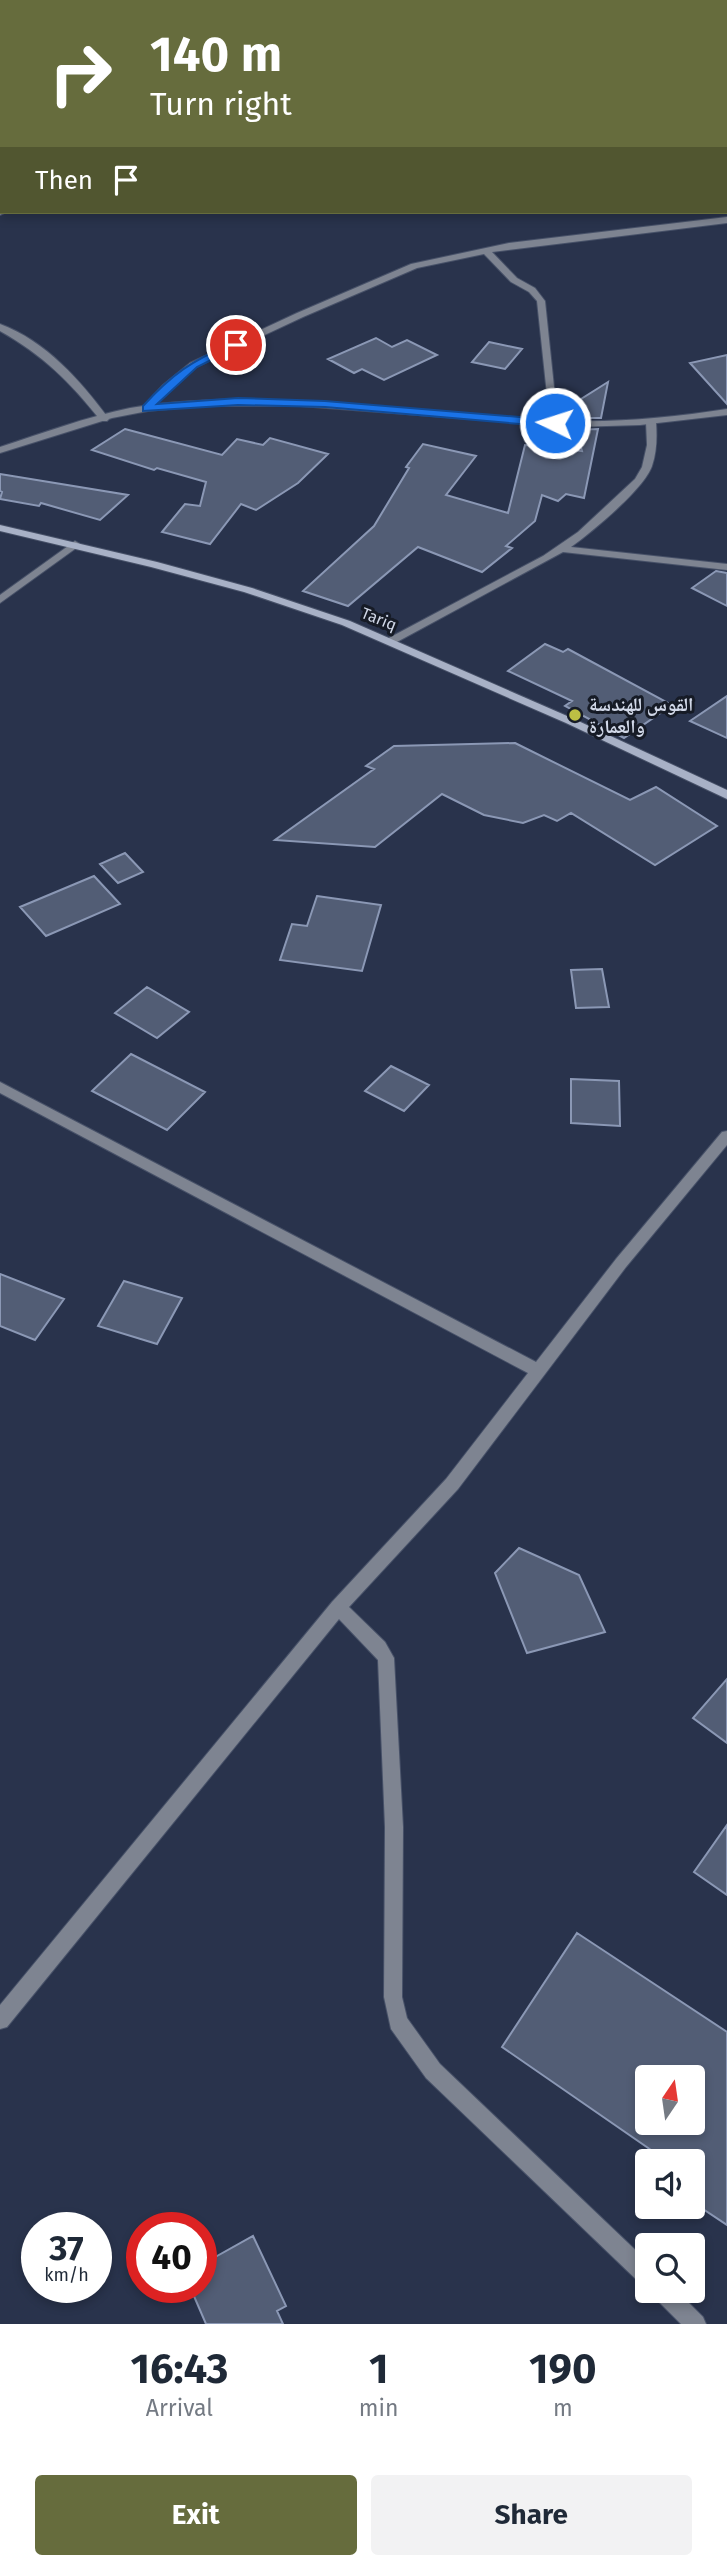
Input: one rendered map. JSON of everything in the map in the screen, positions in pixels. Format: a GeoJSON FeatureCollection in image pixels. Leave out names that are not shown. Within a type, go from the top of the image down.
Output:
{"type":"FeatureCollection","features":[{"type":"Feature","properties":{"kind":"main road","name":"Tariq"},"geometry":{"type":"LineString","coordinates":[[0,528],[75,544],[248,590],[391,641],[727,795]]}},
{"type":"Feature","properties":{"kind":"street"},"geometry":{"type":"LineString","coordinates":[[147,408],[166,387],[193,365],[414,266],[486,251],[727,220]]}},
{"type":"Feature","properties":{"kind":"street"},"geometry":{"type":"LineString","coordinates":[[486,251],[541,301],[555,423]]}},
{"type":"Feature","properties":{"kind":"street"},"geometry":{"type":"LineString","coordinates":[[0,327],[40,349],[66,371],[104,419]]}},
{"type":"Feature","properties":{"kind":"street"},"geometry":{"type":"LineString","coordinates":[[0,450],[147,408],[238,401],[325,404],[555,423],[651,422],[727,412]]}},
{"type":"Feature","properties":{"kind":"street"},"geometry":{"type":"LineString","coordinates":[[391,641],[564,549],[639,481],[647,467],[652,445],[651,422]]}},
{"type":"Feature","properties":{"kind":"street"},"geometry":{"type":"LineString","coordinates":[[0,600],[75,544]]}},
{"type":"Feature","properties":{"kind":"street"},"geometry":{"type":"LineString","coordinates":[[564,549],[727,567]]}},
{"type":"Feature","properties":{"kind":"street"},"geometry":{"type":"LineString","coordinates":[[0,1087],[538,1371]]}},
{"type":"Feature","properties":{"kind":"street"},"geometry":{"type":"LineString","coordinates":[[0,2020],[338,1607],[452,1484],[621,1263],[727,1136]]}},
{"type":"Feature","properties":{"kind":"street"},"geometry":{"type":"LineString","coordinates":[[338,1607],[379,1647],[386,1658],[394,1827],[393,1997],[398,2022],[433,2071],[635,2265]]}},
{"type":"Feature","properties":{"kind":"street"},"geometry":{"type":"LineString","coordinates":[[674,2303],[696,2324]]}},
{"type":"Feature","properties":{"kind":"building"},"geometry":{"type":"Polygon","coordinates":[[[376,338],[392,347],[407,340],[437,355],[384,380],[362,369],[354,373],[328,359],[376,338]]]}},
{"type":"Feature","properties":{"kind":"building"},"geometry":{"type":"Polygon","coordinates":[[[489,342],[522,349],[505,369],[472,362],[489,342]]]}},
{"type":"Feature","properties":{"kind":"building"},"geometry":{"type":"Polygon","coordinates":[[[727,355],[727,404],[690,363],[727,355]]]}},
{"type":"Feature","properties":{"kind":"building"},"geometry":{"type":"Polygon","coordinates":[[[608,382],[601,418],[573,418],[570,406],[608,382]]]}},
{"type":"Feature","properties":{"kind":"building"},"geometry":{"type":"Polygon","coordinates":[[[125,429],[222,455],[237,439],[263,445],[270,438],[328,454],[298,483],[256,510],[241,504],[210,544],[162,532],[185,504],[200,506],[206,482],[157,468],[154,470],[92,450],[125,429]]]}},
{"type":"Feature","properties":{"kind":"building"},"geometry":{"type":"Polygon","coordinates":[[[598,429],[584,498],[566,494],[558,501],[542,495],[535,521],[506,546],[512,548],[482,572],[418,547],[348,606],[303,591],[374,526],[409,468],[406,467],[423,444],[476,456],[446,495],[508,513],[525,445],[582,451],[576,430],[598,429]]]}},
{"type":"Feature","properties":{"kind":"building"},"geometry":{"type":"Polygon","coordinates":[[[0,474],[128,495],[100,520],[41,503],[39,506],[0,499],[0,474]]]}},
{"type":"Feature","properties":{"kind":"building"},"geometry":{"type":"Polygon","coordinates":[[[716,571],[727,573],[727,606],[692,588],[716,571]]]}},
{"type":"Feature","properties":{"kind":"building"},"geometry":{"type":"Polygon","coordinates":[[[545,644],[563,652],[568,649],[672,705],[624,738],[565,706],[572,701],[508,671],[545,644]]]}},
{"type":"Feature","properties":{"kind":"building"},"geometry":{"type":"Polygon","coordinates":[[[727,696],[727,738],[690,721],[727,696]]]}},
{"type":"Feature","properties":{"kind":"building"},"geometry":{"type":"Polygon","coordinates":[[[515,743],[630,800],[656,787],[717,826],[655,865],[571,813],[557,821],[544,815],[523,823],[484,815],[442,794],[375,847],[275,840],[374,769],[366,766],[394,746],[515,743]]]}},
{"type":"Feature","properties":{"kind":"building"},"geometry":{"type":"Polygon","coordinates":[[[125,853],[143,872],[118,883],[100,864],[125,853]]]}},
{"type":"Feature","properties":{"kind":"building"},"geometry":{"type":"Polygon","coordinates":[[[94,876],[120,904],[46,936],[20,907],[94,876]]]}},
{"type":"Feature","properties":{"kind":"building"},"geometry":{"type":"Polygon","coordinates":[[[317,896],[381,905],[362,971],[280,960],[292,924],[307,926],[317,896]]]}},
{"type":"Feature","properties":{"kind":"building"},"geometry":{"type":"Polygon","coordinates":[[[602,969],[609,1007],[576,1008],[571,970],[602,969]]]}},
{"type":"Feature","properties":{"kind":"building"},"geometry":{"type":"Polygon","coordinates":[[[147,987],[189,1012],[157,1038],[115,1013],[147,987]]]}},
{"type":"Feature","properties":{"kind":"building"},"geometry":{"type":"Polygon","coordinates":[[[131,1054],[205,1092],[167,1130],[92,1091],[131,1054]]]}},
{"type":"Feature","properties":{"kind":"building"},"geometry":{"type":"Polygon","coordinates":[[[391,1066],[429,1085],[404,1111],[365,1091],[391,1066]]]}},
{"type":"Feature","properties":{"kind":"building"},"geometry":{"type":"Polygon","coordinates":[[[571,1079],[619,1081],[620,1126],[571,1123],[571,1079]]]}},
{"type":"Feature","properties":{"kind":"building"},"geometry":{"type":"Polygon","coordinates":[[[0,1274],[64,1299],[35,1340],[0,1326],[0,1274]]]}},
{"type":"Feature","properties":{"kind":"building"},"geometry":{"type":"Polygon","coordinates":[[[124,1281],[182,1298],[157,1344],[98,1326],[124,1281]]]}},
{"type":"Feature","properties":{"kind":"building"},"geometry":{"type":"Polygon","coordinates":[[[519,1548],[579,1575],[605,1632],[527,1653],[495,1573],[519,1548]]]}},
{"type":"Feature","properties":{"kind":"building"},"geometry":{"type":"Polygon","coordinates":[[[727,1679],[727,1743],[693,1718],[727,1679]]]}},
{"type":"Feature","properties":{"kind":"building"},"geometry":{"type":"Polygon","coordinates":[[[727,1825],[727,1895],[694,1872],[727,1825]]]}},
{"type":"Feature","properties":{"kind":"building"},"geometry":{"type":"Polygon","coordinates":[[[577,1933],[727,2032],[727,2225],[705,2210],[705,2149],[650,2149],[502,2047],[577,1933]]]}},
{"type":"Feature","properties":{"kind":"building"},"geometry":{"type":"Polygon","coordinates":[[[253,2236],[286,2306],[277,2311],[283,2324],[206,2324],[197,2303],[217,2303],[217,2256],[253,2236]]]}},
{"type":"Feature","properties":{"kind":"place","name":"القوس للهندسة والعمارة"},"geometry":{"type":"Point","coordinates":[575,715]}},
{"type":"Feature","properties":{"kind":"route"},"geometry":{"type":"LineString","coordinates":[[236,345],[193,365],[166,387],[147,408],[238,401],[325,404],[555,423]]}}]}
